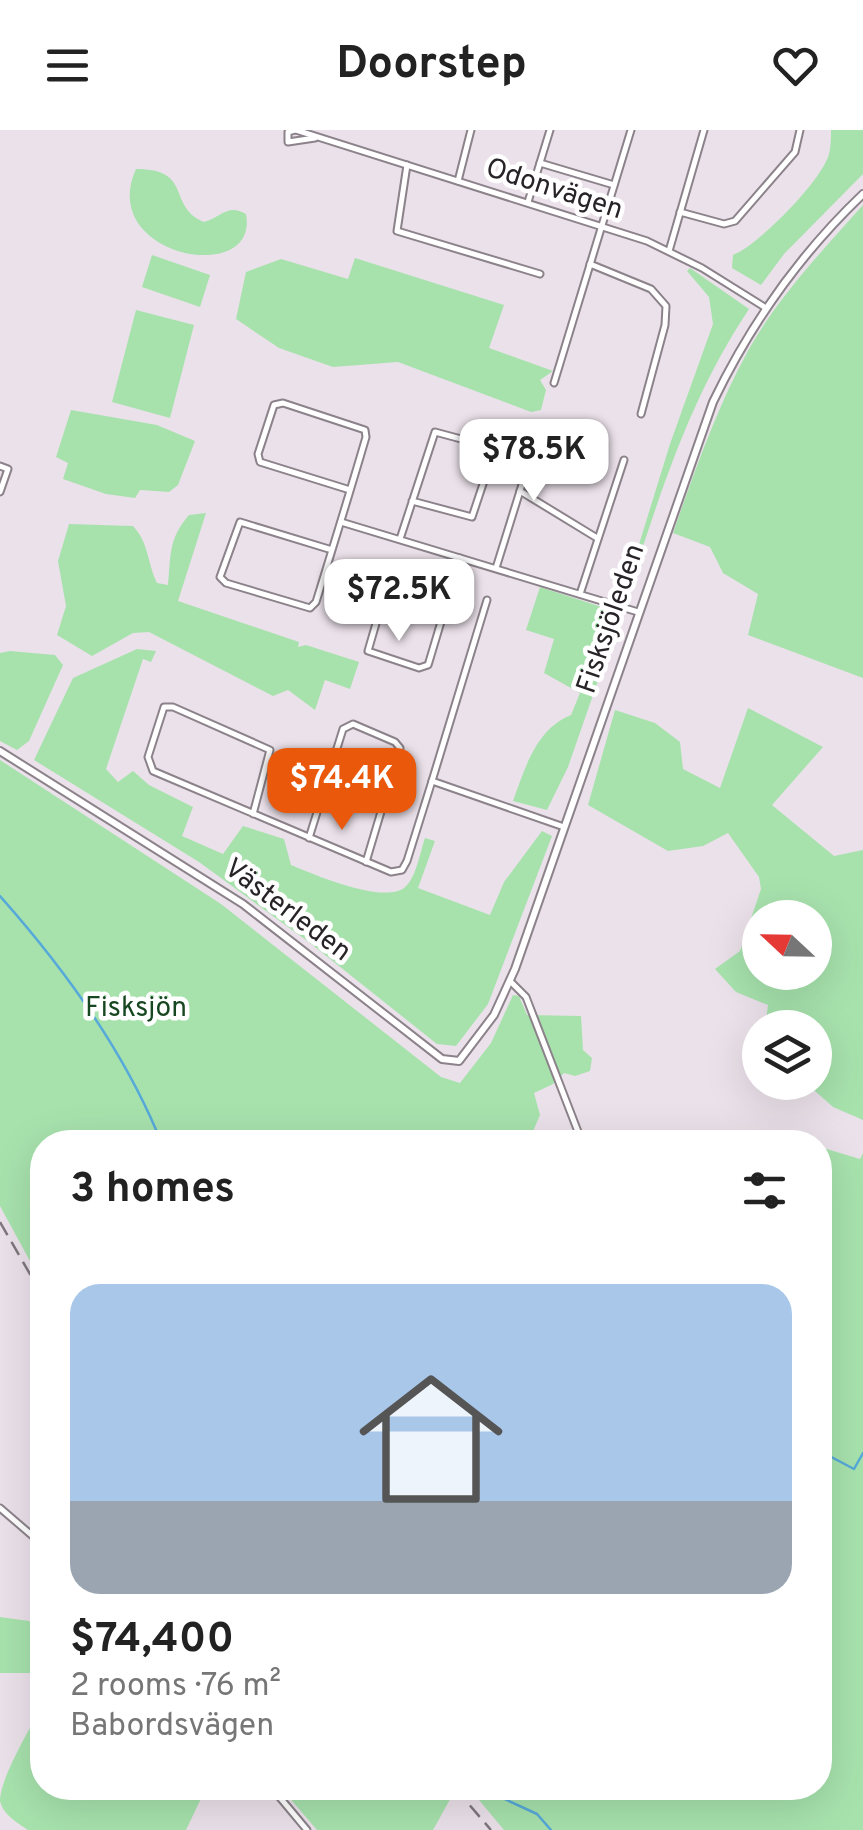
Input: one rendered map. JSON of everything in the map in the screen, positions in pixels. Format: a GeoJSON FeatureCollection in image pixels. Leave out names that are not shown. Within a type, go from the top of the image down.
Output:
{"type":"FeatureCollection","features":[{"type":"Feature","properties":{"kind":"street","name":"Odonvägen"},"geometry":{"type":"LineString","coordinates":[[318,137],[292,144],[286,135],[296,130],[602,226],[669,251],[766,308]]}},
{"type":"Feature","properties":{"kind":"street"},"geometry":{"type":"LineString","coordinates":[[458,181],[471,130]]}},
{"type":"Feature","properties":{"kind":"street"},"geometry":{"type":"LineString","coordinates":[[528,202],[550,130]]}},
{"type":"Feature","properties":{"kind":"street"},"geometry":{"type":"LineString","coordinates":[[554,383],[631,130]]}},
{"type":"Feature","properties":{"kind":"street"},"geometry":{"type":"LineString","coordinates":[[669,251],[704,130]]}},
{"type":"Feature","properties":{"kind":"street"},"geometry":{"type":"LineString","coordinates":[[680,212],[724,224],[736,221],[795,152],[800,130]]}},
{"type":"Feature","properties":{"kind":"street"},"geometry":{"type":"LineString","coordinates":[[540,163],[614,185]]}},
{"type":"Feature","properties":{"kind":"street"},"geometry":{"type":"LineString","coordinates":[[406,165],[397,231],[540,274]]}},
{"type":"Feature","properties":{"kind":"street","name":"Fisksjöleden"},"geometry":{"type":"LineString","coordinates":[[510,981],[707,418],[734,360],[766,308],[804,256],[863,194]]}},
{"type":"Feature","properties":{"kind":"street"},"geometry":{"type":"LineString","coordinates":[[590,264],[651,289],[666,306],[666,325],[641,414]]}},
{"type":"Feature","properties":{"kind":"street"},"geometry":{"type":"LineString","coordinates":[[332,550],[240,522],[236,524],[220,578],[310,608],[316,602],[341,522],[350,490],[365,430],[282,404],[274,405],[258,454],[260,462],[350,490]]}},
{"type":"Feature","properties":{"kind":"street"},"geometry":{"type":"LineString","coordinates":[[496,568],[539,430]]}},
{"type":"Feature","properties":{"kind":"street"},"geometry":{"type":"LineString","coordinates":[[400,539],[412,502],[435,432],[491,446],[472,517],[412,502]]}},
{"type":"Feature","properties":{"kind":"street"},"geometry":{"type":"LineString","coordinates":[[580,594],[624,460]]}},
{"type":"Feature","properties":{"kind":"street"},"geometry":{"type":"LineString","coordinates":[[0,466],[8,469],[0,492]]}},
{"type":"Feature","properties":{"kind":"street"},"geometry":{"type":"LineString","coordinates":[[520,491],[596,538]]}},
{"type":"Feature","properties":{"kind":"street"},"geometry":{"type":"LineString","coordinates":[[341,522],[638,612]]}},
{"type":"Feature","properties":{"kind":"street"},"geometry":{"type":"LineString","coordinates":[[449,596],[391,580],[368,651],[425,668],[449,596],[460,558]]}},
{"type":"Feature","properties":{"kind":"street"},"geometry":{"type":"LineString","coordinates":[[253,814],[270,750],[173,707],[164,707],[148,757],[149,768],[253,814],[391,872],[405,866],[488,600]]}},
{"type":"Feature","properties":{"kind":"street"},"geometry":{"type":"LineString","coordinates":[[309,838],[343,728],[353,724],[395,742],[400,748],[366,862]]}},
{"type":"Feature","properties":{"kind":"street","name":"Västerleden"},"geometry":{"type":"LineString","coordinates":[[0,751],[160,848],[243,904],[449,1062],[463,1058],[483,1032],[510,981]]}},
{"type":"Feature","properties":{"kind":"street"},"geometry":{"type":"LineString","coordinates":[[432,781],[564,826]]}},
{"type":"Feature","properties":{"kind":"street"},"geometry":{"type":"LineString","coordinates":[[510,981],[526,997],[577,1130]]}},
{"type":"Feature","properties":{"kind":"street"},"geometry":{"type":"LineString","coordinates":[[0,1508],[30,1534]]}},
{"type":"Feature","properties":{"kind":"street"},"geometry":{"type":"LineString","coordinates":[[282,1800],[307,1830]]}},
{"type":"Feature","properties":{"kind":"green space"},"geometry":{"type":"Polygon","coordinates":[[[831,130],[863,130],[863,174],[784,254],[761,285],[732,268],[733,255],[773,226],[803,195],[829,154],[831,130]]]}},
{"type":"Feature","properties":{"kind":"green space"},"geometry":{"type":"Polygon","coordinates":[[[136,169],[166,175],[186,207],[204,222],[229,210],[246,214],[244,237],[229,250],[207,255],[181,252],[157,241],[138,223],[130,199],[136,169]]]}},
{"type":"Feature","properties":{"kind":"green space"},"geometry":{"type":"Polygon","coordinates":[[[863,205],[863,678],[748,635],[758,594],[723,573],[710,547],[673,533],[717,416],[749,349],[788,292],[863,205]]]}},
{"type":"Feature","properties":{"kind":"green space"},"geometry":{"type":"Polygon","coordinates":[[[152,255],[210,275],[200,307],[142,287],[152,255]]]}},
{"type":"Feature","properties":{"kind":"green space"},"geometry":{"type":"Polygon","coordinates":[[[355,258],[504,305],[489,348],[553,371],[540,380],[546,390],[541,410],[531,412],[398,362],[333,367],[279,348],[236,319],[246,272],[281,259],[348,279],[355,258]]]}},
{"type":"Feature","properties":{"kind":"green space"},"geometry":{"type":"Polygon","coordinates":[[[690,268],[749,309],[693,412],[627,594],[624,593],[670,444],[713,324],[709,297],[687,271],[690,268]]]}},
{"type":"Feature","properties":{"kind":"green space"},"geometry":{"type":"Polygon","coordinates":[[[136,310],[194,325],[170,418],[112,402],[136,310]]]}},
{"type":"Feature","properties":{"kind":"green space"},"geometry":{"type":"Polygon","coordinates":[[[71,410],[157,425],[195,441],[178,485],[169,492],[140,490],[135,498],[106,494],[63,479],[68,463],[56,457],[71,410]]]}},
{"type":"Feature","properties":{"kind":"green space"},"geometry":{"type":"Polygon","coordinates":[[[206,513],[178,601],[299,642],[298,647],[306,645],[359,662],[350,689],[325,680],[315,710],[288,690],[273,696],[149,632],[133,633],[92,656],[57,635],[66,606],[58,561],[69,524],[133,526],[145,546],[157,583],[168,585],[177,532],[189,515],[206,513]]]}},
{"type":"Feature","properties":{"kind":"green space"},"geometry":{"type":"Polygon","coordinates":[[[540,587],[614,611],[617,626],[568,767],[547,810],[513,801],[533,751],[549,730],[571,715],[580,693],[544,673],[554,639],[526,630],[540,587]]]}},
{"type":"Feature","properties":{"kind":"green space"},"geometry":{"type":"Polygon","coordinates":[[[137,649],[156,651],[151,662],[143,659],[106,769],[118,782],[133,771],[149,785],[193,807],[182,836],[223,854],[243,826],[284,839],[291,865],[348,886],[380,892],[394,892],[408,884],[425,838],[435,841],[418,888],[490,915],[504,882],[542,831],[552,836],[488,1004],[456,1046],[437,1044],[310,943],[199,862],[34,760],[73,678],[137,649]]]}},
{"type":"Feature","properties":{"kind":"green space"},"geometry":{"type":"Polygon","coordinates":[[[0,653],[55,655],[63,665],[29,741],[17,750],[0,741],[0,653]]]}},
{"type":"Feature","properties":{"kind":"green space"},"geometry":{"type":"Polygon","coordinates":[[[748,708],[823,747],[772,805],[834,856],[863,850],[863,1120],[825,1100],[832,1100],[832,1010],[767,1010],[768,1005],[736,992],[715,969],[740,951],[742,945],[742,990],[832,990],[832,900],[757,900],[759,877],[728,833],[703,846],[668,851],[588,805],[615,710],[655,723],[680,742],[683,769],[720,788],[748,708]]]}},
{"type":"Feature","properties":{"kind":"green space","name":"Fisksjön"},"geometry":{"type":"Polygon","coordinates":[[[0,760],[221,904],[441,1077],[460,1083],[491,1043],[513,995],[519,996],[527,1015],[581,1016],[583,1050],[592,1058],[590,1071],[575,1076],[564,1073],[553,1084],[534,1093],[540,1115],[534,1130],[30,1130],[30,1261],[0,1206],[0,760]]]}},
{"type":"Feature","properties":{"kind":"green space"},"geometry":{"type":"Polygon","coordinates":[[[832,1151],[860,1159],[863,1153],[863,1830],[504,1830],[479,1800],[832,1800],[832,1151]]]}},
{"type":"Feature","properties":{"kind":"green space"},"geometry":{"type":"Polygon","coordinates":[[[0,1617],[29,1621],[30,1673],[0,1673],[0,1617]]]}},
{"type":"Feature","properties":{"kind":"green space"},"geometry":{"type":"Polygon","coordinates":[[[30,1729],[30,1800],[200,1800],[186,1830],[28,1830],[11,1818],[0,1801],[30,1729]]]}},
{"type":"Feature","properties":{"kind":"green space"},"geometry":{"type":"Polygon","coordinates":[[[291,1800],[450,1800],[433,1830],[317,1830],[291,1800]]]}},
{"type":"Feature","properties":{"kind":"waterway"},"geometry":{"type":"LineString","coordinates":[[0,896],[88,1008],[126,1068],[156,1130]]}},
{"type":"Feature","properties":{"kind":"waterway"},"geometry":{"type":"LineString","coordinates":[[832,1457],[854,1469],[863,1453]]}},
{"type":"Feature","properties":{"kind":"waterway"},"geometry":{"type":"LineString","coordinates":[[507,1800],[537,1814],[551,1830]]}},
{"type":"Feature","properties":{"kind":"railway"},"geometry":{"type":"LineString","coordinates":[[0,1222],[30,1274]]}},
{"type":"Feature","properties":{"kind":"railway"},"geometry":{"type":"LineString","coordinates":[[465,1800],[491,1830]]}}]}
